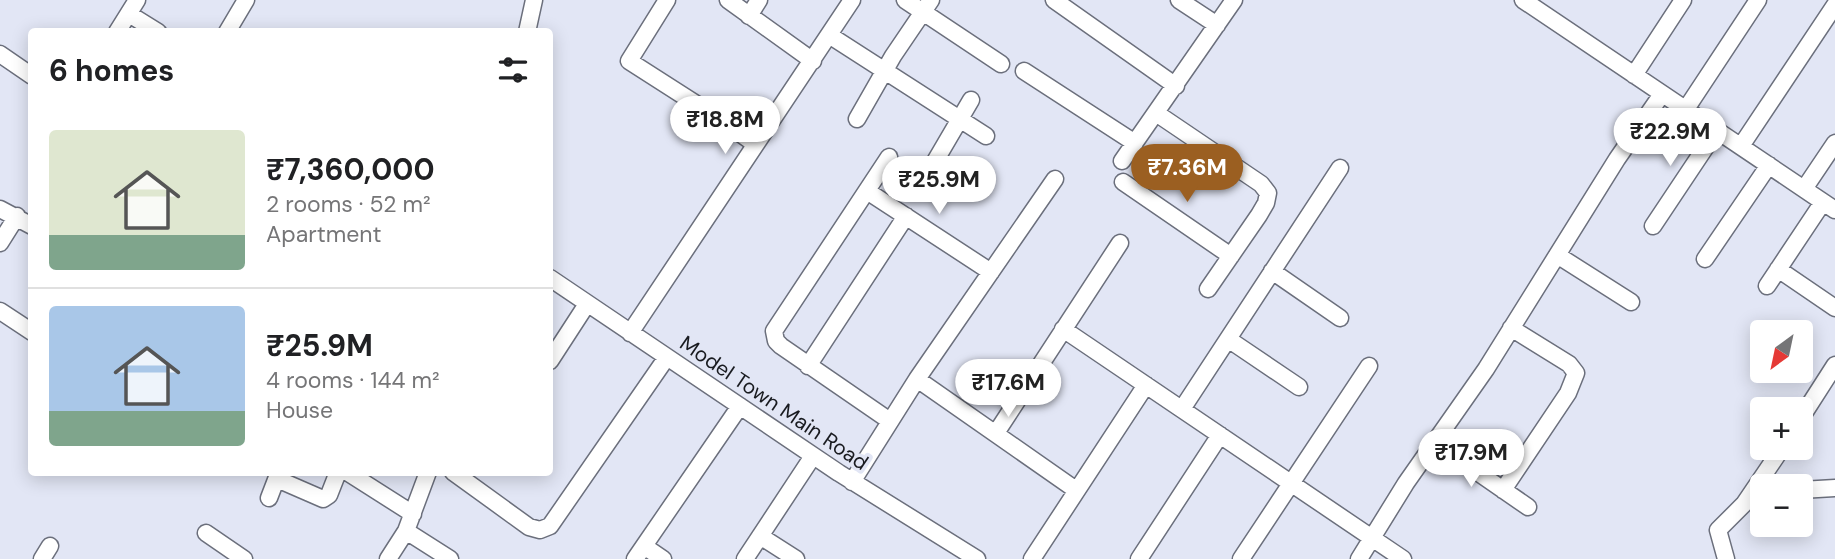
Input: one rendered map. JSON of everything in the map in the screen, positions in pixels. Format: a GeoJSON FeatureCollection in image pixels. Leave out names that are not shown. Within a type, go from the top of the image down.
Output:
{"type":"FeatureCollection","features":[{"type":"Feature","properties":{"kind":"street"},"geometry":{"type":"LineString","coordinates":[[229,28],[246,0]]}},
{"type":"Feature","properties":{"kind":"street"},"geometry":{"type":"LineString","coordinates":[[528,28],[534,0]]}},
{"type":"Feature","properties":{"kind":"street"},"geometry":{"type":"LineString","coordinates":[[667,0],[629,61],[755,144]]}},
{"type":"Feature","properties":{"kind":"street"},"geometry":{"type":"LineString","coordinates":[[728,0],[813,61]]}},
{"type":"Feature","properties":{"kind":"street"},"geometry":{"type":"LineString","coordinates":[[750,16],[759,0]]}},
{"type":"Feature","properties":{"kind":"street"},"geometry":{"type":"LineString","coordinates":[[630,332],[852,0]]}},
{"type":"Feature","properties":{"kind":"street"},"geometry":{"type":"LineString","coordinates":[[905,0],[927,6],[1002,64]]}},
{"type":"Feature","properties":{"kind":"street"},"geometry":{"type":"LineString","coordinates":[[1054,0],[1176,86]]}},
{"type":"Feature","properties":{"kind":"street"},"geometry":{"type":"LineString","coordinates":[[1179,0],[1217,25]]}},
{"type":"Feature","properties":{"kind":"street"},"geometry":{"type":"LineString","coordinates":[[1122,161],[1234,0]]}},
{"type":"Feature","properties":{"kind":"street"},"geometry":{"type":"LineString","coordinates":[[1523,0],[1829,206],[1767,286]]}},
{"type":"Feature","properties":{"kind":"street"},"geometry":{"type":"LineString","coordinates":[[1634,75],[1683,0]]}},
{"type":"Feature","properties":{"kind":"street"},"geometry":{"type":"LineString","coordinates":[[1686,109],[1758,0]]}},
{"type":"Feature","properties":{"kind":"street"},"geometry":{"type":"LineString","coordinates":[[1741,146],[1835,5]]}},
{"type":"Feature","properties":{"kind":"street"},"geometry":{"type":"LineString","coordinates":[[856,119],[927,6]]}},
{"type":"Feature","properties":{"kind":"street"},"geometry":{"type":"LineString","coordinates":[[120,28],[133,7],[154,28]]}},
{"type":"Feature","properties":{"kind":"street"},"geometry":{"type":"LineString","coordinates":[[829,35],[986,136]]}},
{"type":"Feature","properties":{"kind":"street"},"geometry":{"type":"LineString","coordinates":[[0,54],[28,73]]}},
{"type":"Feature","properties":{"kind":"street"},"geometry":{"type":"LineString","coordinates":[[1024,71],[1135,143]]}},
{"type":"Feature","properties":{"kind":"street"},"geometry":{"type":"LineString","coordinates":[[1359,559],[1434,442],[1486,369],[1617,159],[1662,93]]}},
{"type":"Feature","properties":{"kind":"street"},"geometry":{"type":"LineString","coordinates":[[930,170],[971,100]]}},
{"type":"Feature","properties":{"kind":"street"},"geometry":{"type":"LineString","coordinates":[[1156,113],[1261,184],[1268,193],[1259,215],[1208,289]]}},
{"type":"Feature","properties":{"kind":"street"},"geometry":{"type":"LineString","coordinates":[[1653,226],[1717,130]]}},
{"type":"Feature","properties":{"kind":"street"},"geometry":{"type":"LineString","coordinates":[[1804,189],[1835,143]]}},
{"type":"Feature","properties":{"kind":"street"},"geometry":{"type":"LineString","coordinates":[[888,158],[774,331],[776,341],[781,346],[890,421]]}},
{"type":"Feature","properties":{"kind":"street"},"geometry":{"type":"LineString","coordinates":[[1706,259],[1769,165]]}},
{"type":"Feature","properties":{"kind":"street"},"geometry":{"type":"LineString","coordinates":[[1182,409],[1340,168]]}},
{"type":"Feature","properties":{"kind":"street"},"geometry":{"type":"LineString","coordinates":[[852,482],[917,379],[1055,178]]}},
{"type":"Feature","properties":{"kind":"street"},"geometry":{"type":"LineString","coordinates":[[1123,183],[1231,256]]}},
{"type":"Feature","properties":{"kind":"street"},"geometry":{"type":"LineString","coordinates":[[867,191],[991,272]]}},
{"type":"Feature","properties":{"kind":"street"},"geometry":{"type":"LineString","coordinates":[[0,209],[28,223]]}},
{"type":"Feature","properties":{"kind":"street"},"geometry":{"type":"LineString","coordinates":[[0,243],[17,216]]}},
{"type":"Feature","properties":{"kind":"street"},"geometry":{"type":"LineString","coordinates":[[808,366],[906,216]]}},
{"type":"Feature","properties":{"kind":"street"},"geometry":{"type":"LineString","coordinates":[[996,433],[1120,243]]}},
{"type":"Feature","properties":{"kind":"street"},"geometry":{"type":"LineString","coordinates":[[1557,255],[1631,302]]}},
{"type":"Feature","properties":{"kind":"street"},"geometry":{"type":"LineString","coordinates":[[1778,269],[1835,308]]}},
{"type":"Feature","properties":{"kind":"street"},"geometry":{"type":"LineString","coordinates":[[1272,271],[1340,318]]}},
{"type":"Feature","properties":{"kind":"street","name":"Model Town Main Road"},"geometry":{"type":"LineString","coordinates":[[553,280],[852,482],[977,559]]}},
{"type":"Feature","properties":{"kind":"street"},"geometry":{"type":"LineString","coordinates":[[553,356],[587,304]]}},
{"type":"Feature","properties":{"kind":"street"},"geometry":{"type":"LineString","coordinates":[[0,311],[28,329]]}},
{"type":"Feature","properties":{"kind":"street"},"geometry":{"type":"LineString","coordinates":[[1503,490],[1568,393],[1576,373],[1569,364],[1511,328]]}},
{"type":"Feature","properties":{"kind":"street"},"geometry":{"type":"LineString","coordinates":[[1063,329],[1403,559]]}},
{"type":"Feature","properties":{"kind":"street"},"geometry":{"type":"LineString","coordinates":[[1228,339],[1299,387]]}},
{"type":"Feature","properties":{"kind":"street"},"geometry":{"type":"LineString","coordinates":[[472,478],[529,527],[541,530],[550,526],[667,357]]}},
{"type":"Feature","properties":{"kind":"street"},"geometry":{"type":"LineString","coordinates":[[1813,399],[1835,365]]}},
{"type":"Feature","properties":{"kind":"street"},"geometry":{"type":"LineString","coordinates":[[1241,559],[1369,366]]}},
{"type":"Feature","properties":{"kind":"street"},"geometry":{"type":"LineString","coordinates":[[917,379],[1076,490]]}},
{"type":"Feature","properties":{"kind":"street"},"geometry":{"type":"LineString","coordinates":[[1032,559],[1146,385]]}},
{"type":"Feature","properties":{"kind":"street"},"geometry":{"type":"LineString","coordinates":[[663,559],[639,552],[740,406]]}},
{"type":"Feature","properties":{"kind":"street"},"geometry":{"type":"LineString","coordinates":[[1139,559],[1220,435]]}},
{"type":"Feature","properties":{"kind":"street"},"geometry":{"type":"LineString","coordinates":[[1434,442],[1528,507]]}},
{"type":"Feature","properties":{"kind":"street"},"geometry":{"type":"LineString","coordinates":[[745,559],[813,456]]}},
{"type":"Feature","properties":{"kind":"street"},"geometry":{"type":"LineString","coordinates":[[269,498],[278,476],[323,499],[329,495],[336,476]]}},
{"type":"Feature","properties":{"kind":"street"},"geometry":{"type":"LineString","coordinates":[[353,476],[413,514]]}},
{"type":"Feature","properties":{"kind":"street"},"geometry":{"type":"LineString","coordinates":[[388,559],[406,531],[427,476]]}},
{"type":"Feature","properties":{"kind":"street"},"geometry":{"type":"LineString","coordinates":[[1813,489],[1835,488]]}},
{"type":"Feature","properties":{"kind":"street"},"geometry":{"type":"LineString","coordinates":[[1726,559],[1718,530],[1750,500]]}},
{"type":"Feature","properties":{"kind":"street"},"geometry":{"type":"LineString","coordinates":[[406,531],[450,559]]}},
{"type":"Feature","properties":{"kind":"street"},"geometry":{"type":"LineString","coordinates":[[206,533],[244,559]]}},
{"type":"Feature","properties":{"kind":"street"},"geometry":{"type":"LineString","coordinates":[[760,536],[796,559]]}}]}
